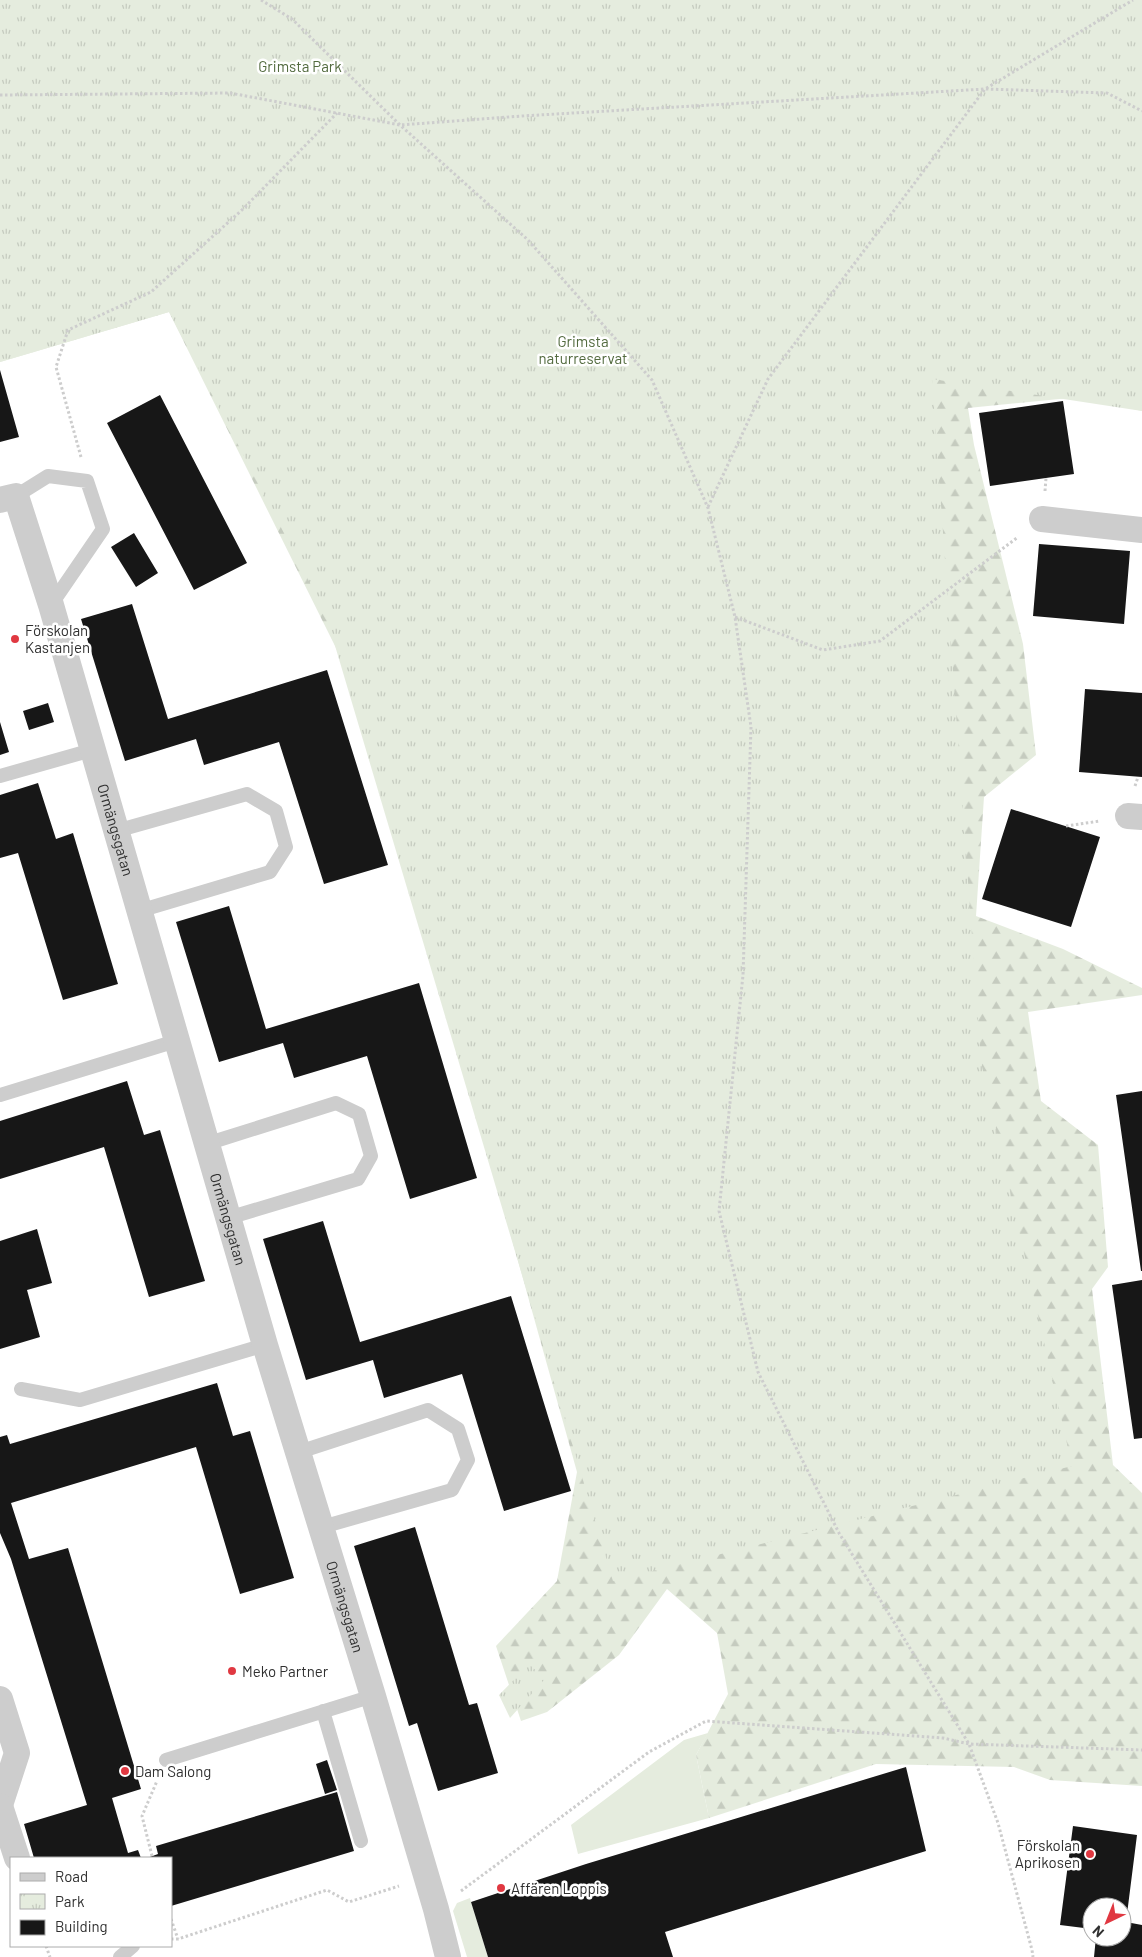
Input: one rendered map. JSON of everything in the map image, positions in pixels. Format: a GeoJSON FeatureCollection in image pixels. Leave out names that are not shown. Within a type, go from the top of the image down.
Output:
{"type":"FeatureCollection","features":[{"type":"Feature","properties":{"kind":"street","name":"Ormängsgatan"},"geometry":{"type":"LineString","coordinates":[[8,498],[51,605],[265,1346],[373,1696],[448,1957]]}},
{"type":"Feature","properties":{"kind":"street"},"geometry":{"type":"LineString","coordinates":[[1042,519],[1142,530]]}},
{"type":"Feature","properties":{"kind":"street"},"geometry":{"type":"LineString","coordinates":[[0,1699],[17,1753],[0,1806],[17,1857]]}},
{"type":"Feature","properties":{"kind":"lane"},"geometry":{"type":"LineString","coordinates":[[8,498],[48,476],[86,481],[103,529],[51,605]]}},
{"type":"Feature","properties":{"kind":"lane"},"geometry":{"type":"LineString","coordinates":[[0,776],[92,750]]}},
{"type":"Feature","properties":{"kind":"lane"},"geometry":{"type":"LineString","coordinates":[[116,831],[247,794],[276,812],[286,847],[270,872],[138,911]]}},
{"type":"Feature","properties":{"kind":"lane"},"geometry":{"type":"LineString","coordinates":[[0,1095],[176,1041]]}},
{"type":"Feature","properties":{"kind":"lane"},"geometry":{"type":"LineString","coordinates":[[206,1144],[336,1103],[360,1114],[371,1156],[358,1179],[228,1218]]}},
{"type":"Feature","properties":{"kind":"lane"},"geometry":{"type":"LineString","coordinates":[[21,1389],[80,1400],[265,1346]]}},
{"type":"Feature","properties":{"kind":"lane"},"geometry":{"type":"LineString","coordinates":[[299,1452],[428,1410],[458,1429],[468,1460],[452,1490],[322,1527]]}},
{"type":"Feature","properties":{"kind":"lane"},"geometry":{"type":"LineString","coordinates":[[166,1760],[373,1696]]}},
{"type":"Feature","properties":{"kind":"lane"},"geometry":{"type":"LineString","coordinates":[[322,1712],[361,1841]]}},
{"type":"Feature","properties":{"kind":"lane"},"geometry":{"type":"LineString","coordinates":[[120,1957],[132,1947]]}},
{"type":"Feature","properties":{"kind":"path"},"geometry":{"type":"LineString","coordinates":[[261,0],[292,19],[400,125],[528,240],[652,380],[708,508],[735,617],[751,728],[743,975],[718,1211],[758,1372],[839,1533],[969,1744],[998,1822],[1033,1957]]}},
{"type":"Feature","properties":{"kind":"path"},"geometry":{"type":"LineString","coordinates":[[708,508],[768,379],[985,89],[1133,0]]}},
{"type":"Feature","properties":{"kind":"path"},"geometry":{"type":"LineString","coordinates":[[0,95],[230,94],[400,125],[985,89],[1107,93],[1142,111]]}},
{"type":"Feature","properties":{"kind":"path"},"geometry":{"type":"LineString","coordinates":[[86,481],[56,367],[68,330],[151,292],[243,209],[337,113]]}},
{"type":"Feature","properties":{"kind":"path"},"geometry":{"type":"LineString","coordinates":[[735,617],[823,650],[880,641],[1042,519]]}},
{"type":"Feature","properties":{"kind":"path"},"geometry":{"type":"LineString","coordinates":[[436,1910],[649,1752],[706,1721],[943,1738],[969,1744],[1142,1750]]}},
{"type":"Feature","properties":{"kind":"path"},"geometry":{"type":"LineString","coordinates":[[152,1856],[142,1816],[166,1760]]}},
{"type":"Feature","properties":{"kind":"path"},"geometry":{"type":"LineString","coordinates":[[172,1939],[178,1939],[328,1890],[349,1902],[426,1877]]}},
{"type":"Feature","properties":{"kind":"path"},"geometry":{"type":"LineString","coordinates":[[172,1922],[178,1939]]}},
{"type":"Feature","properties":{"kind":"green space","name":"Grimsta naturreservat"},"geometry":{"type":"Polygon","coordinates":[[[0,0],[1142,0],[1142,411],[932,379],[981,1062],[1072,1466],[613,1581],[325,612],[169,312],[0,362],[0,0]]]}},
{"type":"Feature","properties":{"kind":"green space","name":"Grimsta naturreservat"},"geometry":{"type":"Polygon","coordinates":[[[1142,101],[1142,411],[1080,397],[968,408],[974,445],[1023,644],[1036,755],[984,797],[976,916],[1063,949],[1142,988],[1142,995],[1028,1012],[1041,1101],[1098,1145],[1108,1267],[1092,1289],[1113,1465],[1142,1493],[1142,1786],[1050,1780],[1014,1767],[876,1764],[709,1818],[696,1755],[728,1694],[717,1633],[667,1589],[619,1655],[547,1712],[521,1721],[496,1646],[557,1581],[577,1472],[441,985],[339,654],[169,312],[0,362],[0,132],[1142,101]]]}},
{"type":"Feature","properties":{"kind":"green space"},"geometry":{"type":"Polygon","coordinates":[[[529,1664],[545,1679],[510,1718],[499,1695],[529,1664]]]}},
{"type":"Feature","properties":{"kind":"green space"},"geometry":{"type":"Polygon","coordinates":[[[708,1733],[696,1755],[709,1818],[578,1854],[571,1825],[684,1740],[708,1733]]]}},
{"type":"Feature","properties":{"kind":"green space"},"geometry":{"type":"Polygon","coordinates":[[[470,1898],[488,1957],[467,1957],[453,1911],[457,1903],[470,1898]]]}},
{"type":"Feature","properties":{"kind":"building"},"geometry":{"type":"Polygon","coordinates":[[[0,370],[19,437],[0,442],[0,370]]]}},
{"type":"Feature","properties":{"kind":"building"},"geometry":{"type":"Polygon","coordinates":[[[160,395],[247,563],[194,590],[107,423],[160,395]]]}},
{"type":"Feature","properties":{"kind":"building"},"geometry":{"type":"Polygon","coordinates":[[[1063,401],[1074,474],[990,486],[979,413],[1063,401]]]}},
{"type":"Feature","properties":{"kind":"building"},"geometry":{"type":"Polygon","coordinates":[[[134,533],[158,573],[136,587],[111,547],[134,533]]]}},
{"type":"Feature","properties":{"kind":"building"},"geometry":{"type":"Polygon","coordinates":[[[1039,544],[1130,551],[1124,624],[1033,616],[1039,544]]]}},
{"type":"Feature","properties":{"kind":"building"},"geometry":{"type":"Polygon","coordinates":[[[132,604],[168,719],[327,670],[388,865],[324,884],[279,742],[204,765],[196,739],[125,761],[81,619],[132,604]]]}},
{"type":"Feature","properties":{"kind":"building"},"geometry":{"type":"Polygon","coordinates":[[[1085,689],[1142,693],[1142,777],[1079,772],[1085,689]]]}},
{"type":"Feature","properties":{"kind":"building"},"geometry":{"type":"Polygon","coordinates":[[[48,703],[54,722],[29,730],[23,711],[48,703]]]}},
{"type":"Feature","properties":{"kind":"building"},"geometry":{"type":"Polygon","coordinates":[[[0,722],[9,752],[0,755],[0,722]]]}},
{"type":"Feature","properties":{"kind":"building"},"geometry":{"type":"Polygon","coordinates":[[[38,783],[56,839],[73,833],[118,984],[63,1000],[18,853],[0,858],[0,795],[38,783]]]}},
{"type":"Feature","properties":{"kind":"building"},"geometry":{"type":"Polygon","coordinates":[[[1011,809],[1100,837],[1071,927],[982,899],[1011,809]]]}},
{"type":"Feature","properties":{"kind":"building"},"geometry":{"type":"Polygon","coordinates":[[[229,906],[266,1029],[419,983],[477,1178],[410,1199],[367,1056],[294,1078],[283,1043],[219,1062],[176,922],[229,906]]]}},
{"type":"Feature","properties":{"kind":"building"},"geometry":{"type":"Polygon","coordinates":[[[127,1081],[144,1135],[160,1130],[205,1281],[149,1297],[104,1147],[0,1179],[0,1121],[127,1081]]]}},
{"type":"Feature","properties":{"kind":"building"},"geometry":{"type":"Polygon","coordinates":[[[1142,1091],[1142,1271],[1141,1271],[1116,1095],[1142,1091]]]}},
{"type":"Feature","properties":{"kind":"building"},"geometry":{"type":"Polygon","coordinates":[[[323,1221],[360,1342],[511,1296],[571,1491],[504,1511],[462,1374],[384,1398],[373,1360],[306,1380],[263,1239],[323,1221]]]}},
{"type":"Feature","properties":{"kind":"building"},"geometry":{"type":"Polygon","coordinates":[[[37,1229],[52,1283],[27,1290],[40,1337],[0,1349],[0,1241],[37,1229]]]}},
{"type":"Feature","properties":{"kind":"building"},"geometry":{"type":"Polygon","coordinates":[[[1142,1280],[1142,1438],[1134,1439],[1112,1285],[1142,1280]]]}},
{"type":"Feature","properties":{"kind":"building"},"geometry":{"type":"Polygon","coordinates":[[[217,1383],[233,1436],[250,1431],[294,1578],[240,1594],[196,1447],[11,1503],[29,1559],[68,1548],[141,1789],[112,1798],[128,1853],[138,1850],[141,1857],[34,1857],[24,1824],[87,1805],[11,1559],[0,1533],[0,1437],[7,1435],[10,1444],[217,1383]]]}},
{"type":"Feature","properties":{"kind":"building"},"geometry":{"type":"Polygon","coordinates":[[[415,1527],[469,1705],[477,1703],[498,1773],[438,1791],[417,1723],[409,1726],[354,1546],[415,1527]]]}},
{"type":"Feature","properties":{"kind":"building"},"geometry":{"type":"Polygon","coordinates":[[[327,1760],[337,1790],[325,1794],[316,1764],[327,1760]]]}},
{"type":"Feature","properties":{"kind":"building"},"geometry":{"type":"Polygon","coordinates":[[[906,1767],[926,1851],[665,1932],[673,1957],[488,1957],[471,1902],[586,1864],[906,1767]]]}},
{"type":"Feature","properties":{"kind":"building"},"geometry":{"type":"Polygon","coordinates":[[[337,1792],[354,1851],[172,1906],[172,1857],[150,1857],[158,1854],[156,1846],[337,1792]]]}},
{"type":"Feature","properties":{"kind":"building"},"geometry":{"type":"Polygon","coordinates":[[[1073,1826],[1137,1835],[1129,1897],[1082,1897],[1082,1928],[1060,1925],[1073,1826]]]}},
{"type":"Feature","properties":{"kind":"building"},"geometry":{"type":"Polygon","coordinates":[[[1132,1923],[1142,1925],[1142,1957],[1094,1957],[1095,1947],[1132,1947],[1132,1923]]]}},
{"type":"Feature","properties":{"kind":"place","name":"Förskolan Kastanjen"},"geometry":{"type":"Point","coordinates":[15,639]}},
{"type":"Feature","properties":{"kind":"place","name":"Meko Partner"},"geometry":{"type":"Point","coordinates":[232,1671]}},
{"type":"Feature","properties":{"kind":"place","name":"Dam Salong"},"geometry":{"type":"Point","coordinates":[125,1771]}},
{"type":"Feature","properties":{"kind":"place","name":"Förskolan Aprikosen"},"geometry":{"type":"Point","coordinates":[1090,1854]}},
{"type":"Feature","properties":{"kind":"place","name":"Affären Loppis"},"geometry":{"type":"Point","coordinates":[501,1888]}},
{"type":"Feature","properties":{"kind":"park label","name":"Grimsta Park"},"geometry":{"type":"Point","coordinates":[300,66]}}]}
